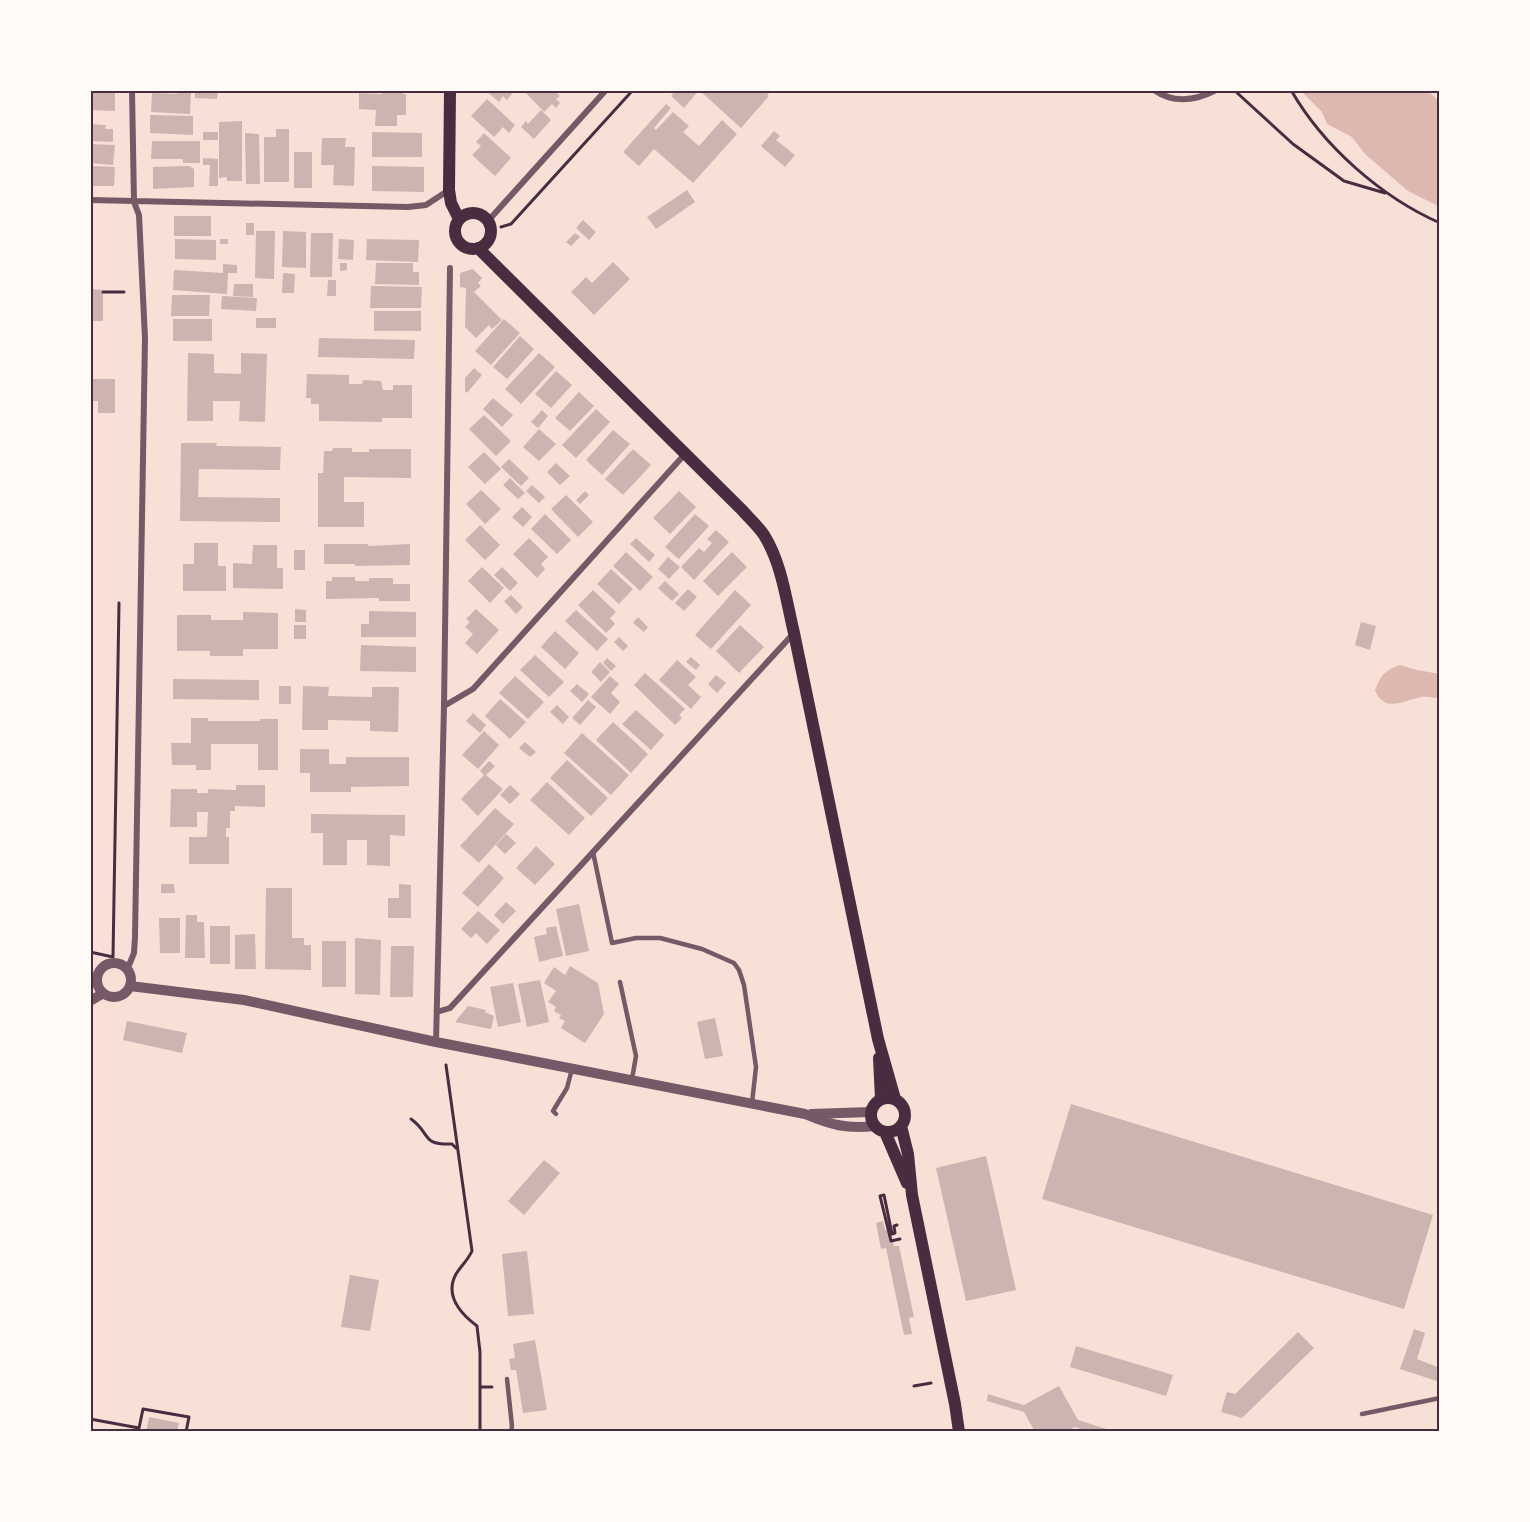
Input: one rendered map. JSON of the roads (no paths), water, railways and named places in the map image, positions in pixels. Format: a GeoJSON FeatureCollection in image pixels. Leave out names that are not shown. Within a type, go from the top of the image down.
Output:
{"type":"FeatureCollection","features":[{"type":"Feature","properties":{"kind":"main road"},"geometry":{"type":"LineString","coordinates":[[450,90],[449,190],[451,203],[459,219]]}},
{"type":"Feature","properties":{"kind":"main road"},"geometry":{"type":"LineString","coordinates":[[474,213],[488,221],[490,237],[484,246],[467,248],[457,241],[454,230],[459,219],[463,215],[474,213]]}},
{"type":"Feature","properties":{"kind":"main road"},"geometry":{"type":"LineString","coordinates":[[478,248],[742,510],[763,534],[778,568],[794,633],[878,1039],[895,1099],[905,1111],[904,1121],[897,1130],[880,1129]]}},
{"type":"Feature","properties":{"kind":"main road"},"geometry":{"type":"LineString","coordinates":[[878,1039],[880,1099],[871,1112],[872,1122],[880,1129],[912,1196]]}},
{"type":"Feature","properties":{"kind":"main road"},"geometry":{"type":"LineString","coordinates":[[880,1099],[895,1099]]}},
{"type":"Feature","properties":{"kind":"main road"},"geometry":{"type":"LineString","coordinates":[[901,1126],[908,1154],[912,1196],[959,1432]]}},
{"type":"Feature","properties":{"kind":"street"},"geometry":{"type":"LineString","coordinates":[[127,970],[134,952],[135,937],[145,338],[140,215],[134,202],[132,90]]}},
{"type":"Feature","properties":{"kind":"street"},"geometry":{"type":"LineString","coordinates":[[488,221],[606,90]]}},
{"type":"Feature","properties":{"kind":"street"},"geometry":{"type":"LineString","coordinates":[[1154,90],[1169,98],[1180,100],[1203,96],[1216,90]]}},
{"type":"Feature","properties":{"kind":"street"},"geometry":{"type":"LineString","coordinates":[[90,200],[418,207],[434,201],[449,190]]}},
{"type":"Feature","properties":{"kind":"street"},"geometry":{"type":"LineString","coordinates":[[436,1042],[444,706],[450,268]]}},
{"type":"Feature","properties":{"kind":"street"},"geometry":{"type":"LineString","coordinates":[[444,706],[473,689],[686,454]]}},
{"type":"Feature","properties":{"kind":"street"},"geometry":{"type":"LineString","coordinates":[[437,1012],[450,1008],[794,633]]}},
{"type":"Feature","properties":{"kind":"street"},"geometry":{"type":"LineString","coordinates":[[90,1001],[102,994],[117,997],[123,995],[130,986],[131,975],[123,966],[112,963],[94,977],[102,994]]}},
{"type":"Feature","properties":{"kind":"street"},"geometry":{"type":"LineString","coordinates":[[130,986],[244,1000],[436,1042],[805,1114],[846,1128],[880,1129]]}},
{"type":"Feature","properties":{"kind":"street"},"geometry":{"type":"LineString","coordinates":[[805,1114],[871,1112]]}},
{"type":"Feature","properties":{"kind":"lane"},"geometry":{"type":"LineString","coordinates":[[593,852],[612,943],[636,938],[660,938],[702,949],[734,963],[739,970],[744,985],[756,1067],[752,1103]]}},
{"type":"Feature","properties":{"kind":"lane"},"geometry":{"type":"LineString","coordinates":[[620,982],[636,1056],[632,1080]]}},
{"type":"Feature","properties":{"kind":"lane"},"geometry":{"type":"LineString","coordinates":[[556,1114],[553,1111],[567,1088],[572,1069]]}},
{"type":"Feature","properties":{"kind":"lane"},"geometry":{"type":"LineString","coordinates":[[507,1379],[511,1432]]}},
{"type":"Feature","properties":{"kind":"lane"},"geometry":{"type":"LineString","coordinates":[[1362,1414],[1440,1398]]}}]}
